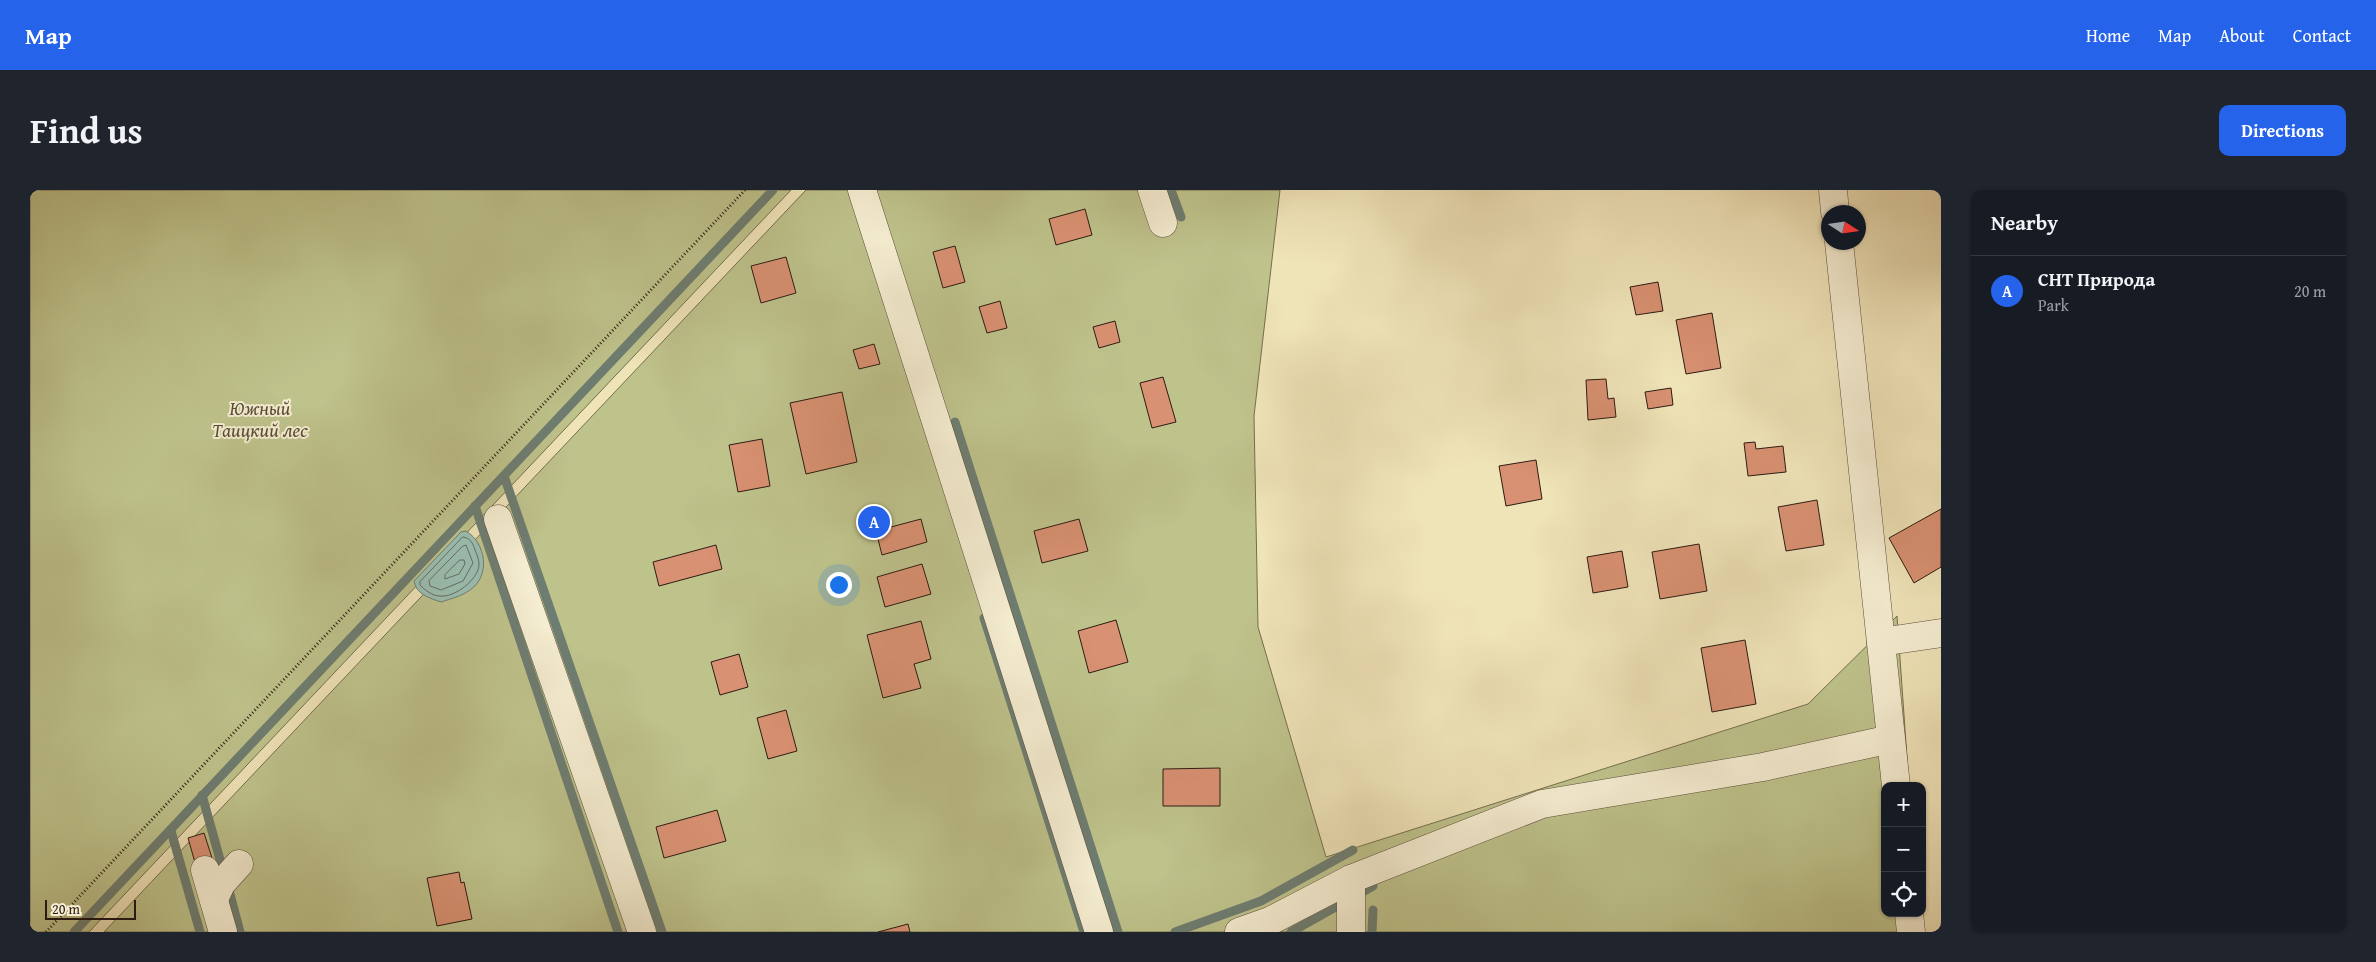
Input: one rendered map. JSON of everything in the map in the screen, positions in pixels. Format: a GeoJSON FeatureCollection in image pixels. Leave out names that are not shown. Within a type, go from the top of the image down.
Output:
{"type":"FeatureCollection","features":[{"type":"Feature","properties":{"kind":"street"},"geometry":{"type":"LineString","coordinates":[[862,190],[1099,932]]}},
{"type":"Feature","properties":{"kind":"street"},"geometry":{"type":"LineString","coordinates":[[1152,190],[1162,223]]}},
{"type":"Feature","properties":{"kind":"street"},"geometry":{"type":"LineString","coordinates":[[1833,190],[1835,205]]}},
{"type":"Feature","properties":{"kind":"street"},"geometry":{"type":"LineString","coordinates":[[1840,250],[1896,782]]}},
{"type":"Feature","properties":{"kind":"street"},"geometry":{"type":"LineString","coordinates":[[498,519],[642,932]]}},
{"type":"Feature","properties":{"kind":"street"},"geometry":{"type":"LineString","coordinates":[[1881,642],[1941,633]]}},
{"type":"Feature","properties":{"kind":"street"},"geometry":{"type":"LineString","coordinates":[[1239,932],[1270,921],[1351,880],[1542,804],[1763,767],[1891,739]]}},
{"type":"Feature","properties":{"kind":"street"},"geometry":{"type":"LineString","coordinates":[[214,899],[221,884],[239,864]]}},
{"type":"Feature","properties":{"kind":"street"},"geometry":{"type":"LineString","coordinates":[[205,870],[224,932]]}},
{"type":"Feature","properties":{"kind":"street"},"geometry":{"type":"LineString","coordinates":[[1351,880],[1351,932]]}},
{"type":"Feature","properties":{"kind":"street"},"geometry":{"type":"LineString","coordinates":[[1909,917],[1911,932]]}},
{"type":"Feature","properties":{"kind":"path"},"geometry":{"type":"LineString","coordinates":[[46,932],[745,190]]}},
{"type":"Feature","properties":{"kind":"green space","name":"Южный Таицкий лес"},"geometry":{"type":"Polygon","coordinates":[[[30,190],[791,190],[89,932],[30,932],[30,190]]]}},
{"type":"Feature","properties":{"kind":"green space"},"geometry":{"type":"Polygon","coordinates":[[[806,190],[1280,190],[1254,416],[1258,627],[1326,857],[1808,704],[1897,616],[1909,782],[1881,782],[1881,917],[1918,917],[1920,932],[104,932],[806,190]]]}},
{"type":"Feature","properties":{"kind":"water"},"geometry":{"type":"Polygon","coordinates":[[[466,531],[473,536],[482,551],[483,568],[477,584],[463,594],[441,602],[424,595],[417,589],[414,581],[461,532],[466,531]]]}},
{"type":"Feature","properties":{"kind":"building"},"geometry":{"type":"Polygon","coordinates":[[[1085,209],[1092,235],[1056,245],[1049,219],[1085,209]]]}},
{"type":"Feature","properties":{"kind":"building"},"geometry":{"type":"Polygon","coordinates":[[[955,246],[965,282],[943,288],[933,252],[955,246]]]}},
{"type":"Feature","properties":{"kind":"building"},"geometry":{"type":"Polygon","coordinates":[[[786,257],[796,293],[761,303],[751,266],[786,257]]]}},
{"type":"Feature","properties":{"kind":"building"},"geometry":{"type":"Polygon","coordinates":[[[1658,282],[1663,311],[1636,315],[1630,287],[1658,282]]]}},
{"type":"Feature","properties":{"kind":"building"},"geometry":{"type":"Polygon","coordinates":[[[1000,301],[1007,328],[987,333],[979,307],[1000,301]]]}},
{"type":"Feature","properties":{"kind":"building"},"geometry":{"type":"Polygon","coordinates":[[[1712,313],[1721,368],[1686,374],[1676,320],[1712,313]]]}},
{"type":"Feature","properties":{"kind":"building"},"geometry":{"type":"Polygon","coordinates":[[[1115,321],[1120,342],[1099,348],[1093,327],[1115,321]]]}},
{"type":"Feature","properties":{"kind":"building"},"geometry":{"type":"Polygon","coordinates":[[[874,344],[880,364],[859,369],[853,350],[874,344]]]}},
{"type":"Feature","properties":{"kind":"building"},"geometry":{"type":"Polygon","coordinates":[[[1163,377],[1176,422],[1152,428],[1140,383],[1163,377]]]}},
{"type":"Feature","properties":{"kind":"building"},"geometry":{"type":"Polygon","coordinates":[[[1606,379],[1608,399],[1614,398],[1616,417],[1588,420],[1586,380],[1606,379]]]}},
{"type":"Feature","properties":{"kind":"building"},"geometry":{"type":"Polygon","coordinates":[[[1671,388],[1673,405],[1648,409],[1645,392],[1671,388]]]}},
{"type":"Feature","properties":{"kind":"building"},"geometry":{"type":"Polygon","coordinates":[[[842,392],[857,462],[806,474],[790,403],[842,392]]]}},
{"type":"Feature","properties":{"kind":"building"},"geometry":{"type":"Polygon","coordinates":[[[762,439],[770,486],[738,492],[729,445],[762,439]]]}},
{"type":"Feature","properties":{"kind":"building"},"geometry":{"type":"Polygon","coordinates":[[[1755,442],[1756,449],[1783,446],[1786,472],[1748,476],[1744,443],[1755,442]]]}},
{"type":"Feature","properties":{"kind":"building"},"geometry":{"type":"Polygon","coordinates":[[[1536,460],[1542,499],[1506,506],[1499,466],[1536,460]]]}},
{"type":"Feature","properties":{"kind":"building"},"geometry":{"type":"Polygon","coordinates":[[[1817,500],[1824,545],[1786,551],[1778,507],[1817,500]]]}},
{"type":"Feature","properties":{"kind":"building"},"geometry":{"type":"Polygon","coordinates":[[[1941,509],[1941,567],[1914,583],[1889,538],[1941,509]]]}},
{"type":"Feature","properties":{"kind":"building"},"geometry":{"type":"Polygon","coordinates":[[[921,519],[927,542],[882,555],[876,531],[921,519]]]}},
{"type":"Feature","properties":{"kind":"building"},"geometry":{"type":"Polygon","coordinates":[[[1079,519],[1088,551],[1042,563],[1034,531],[1079,519]]]}},
{"type":"Feature","properties":{"kind":"building"},"geometry":{"type":"Polygon","coordinates":[[[1699,544],[1707,591],[1660,599],[1652,552],[1699,544]]]}},
{"type":"Feature","properties":{"kind":"building"},"geometry":{"type":"Polygon","coordinates":[[[716,545],[722,569],[659,586],[653,562],[716,545]]]}},
{"type":"Feature","properties":{"kind":"building"},"geometry":{"type":"Polygon","coordinates":[[[1622,551],[1628,587],[1593,593],[1587,557],[1622,551]]]}},
{"type":"Feature","properties":{"kind":"building"},"geometry":{"type":"Polygon","coordinates":[[[922,564],[931,594],[885,607],[877,577],[922,564]]]}},
{"type":"Feature","properties":{"kind":"building"},"geometry":{"type":"Polygon","coordinates":[[[1116,620],[1128,662],[1089,673],[1078,631],[1116,620]]]}},
{"type":"Feature","properties":{"kind":"building"},"geometry":{"type":"Polygon","coordinates":[[[921,621],[931,659],[914,664],[921,688],[883,698],[867,635],[921,621]]]}},
{"type":"Feature","properties":{"kind":"building"},"geometry":{"type":"Polygon","coordinates":[[[1745,640],[1756,704],[1712,712],[1701,648],[1745,640]]]}},
{"type":"Feature","properties":{"kind":"building"},"geometry":{"type":"Polygon","coordinates":[[[739,654],[748,687],[720,695],[711,662],[739,654]]]}},
{"type":"Feature","properties":{"kind":"building"},"geometry":{"type":"Polygon","coordinates":[[[786,710],[797,751],[768,759],[757,718],[786,710]]]}},
{"type":"Feature","properties":{"kind":"building"},"geometry":{"type":"Polygon","coordinates":[[[1220,768],[1220,806],[1163,806],[1163,769],[1220,768]]]}},
{"type":"Feature","properties":{"kind":"building"},"geometry":{"type":"Polygon","coordinates":[[[717,810],[726,841],[664,858],[656,827],[717,810]]]}},
{"type":"Feature","properties":{"kind":"building"},"geometry":{"type":"Polygon","coordinates":[[[204,833],[213,861],[196,866],[188,838],[204,833]]]}},
{"type":"Feature","properties":{"kind":"building"},"geometry":{"type":"Polygon","coordinates":[[[459,872],[461,883],[464,882],[472,919],[437,926],[427,878],[459,872]]]}},
{"type":"Feature","properties":{"kind":"building"},"geometry":{"type":"Polygon","coordinates":[[[908,924],[910,932],[878,932],[908,924]]]}},
{"type":"Feature","properties":{"kind":"waterway"},"geometry":{"type":"LineString","coordinates":[[74,932],[773,190]]}},
{"type":"Feature","properties":{"kind":"waterway"},"geometry":{"type":"LineString","coordinates":[[1171,190],[1181,217]]}},
{"type":"Feature","properties":{"kind":"waterway"},"geometry":{"type":"LineString","coordinates":[[955,422],[1118,932]]}},
{"type":"Feature","properties":{"kind":"waterway"},"geometry":{"type":"LineString","coordinates":[[504,476],[662,932]]}},
{"type":"Feature","properties":{"kind":"waterway"},"geometry":{"type":"LineString","coordinates":[[475,506],[618,932]]}},
{"type":"Feature","properties":{"kind":"waterway"},"geometry":{"type":"LineString","coordinates":[[984,618],[1084,932]]}},
{"type":"Feature","properties":{"kind":"waterway"},"geometry":{"type":"LineString","coordinates":[[202,795],[224,874]]}},
{"type":"Feature","properties":{"kind":"waterway"},"geometry":{"type":"LineString","coordinates":[[171,831],[200,932]]}},
{"type":"Feature","properties":{"kind":"waterway"},"geometry":{"type":"LineString","coordinates":[[1175,932],[1261,901],[1353,850]]}},
{"type":"Feature","properties":{"kind":"waterway"},"geometry":{"type":"LineString","coordinates":[[1291,932],[1373,886]]}},
{"type":"Feature","properties":{"kind":"waterway"},"geometry":{"type":"LineString","coordinates":[[228,887],[240,932]]}},
{"type":"Feature","properties":{"kind":"waterway"},"geometry":{"type":"LineString","coordinates":[[1372,932],[1373,910]]}},
{"type":"Feature","properties":{"kind":"place","name":"СНТ Природа"},"geometry":{"type":"Point","coordinates":[874,522]}}]}
